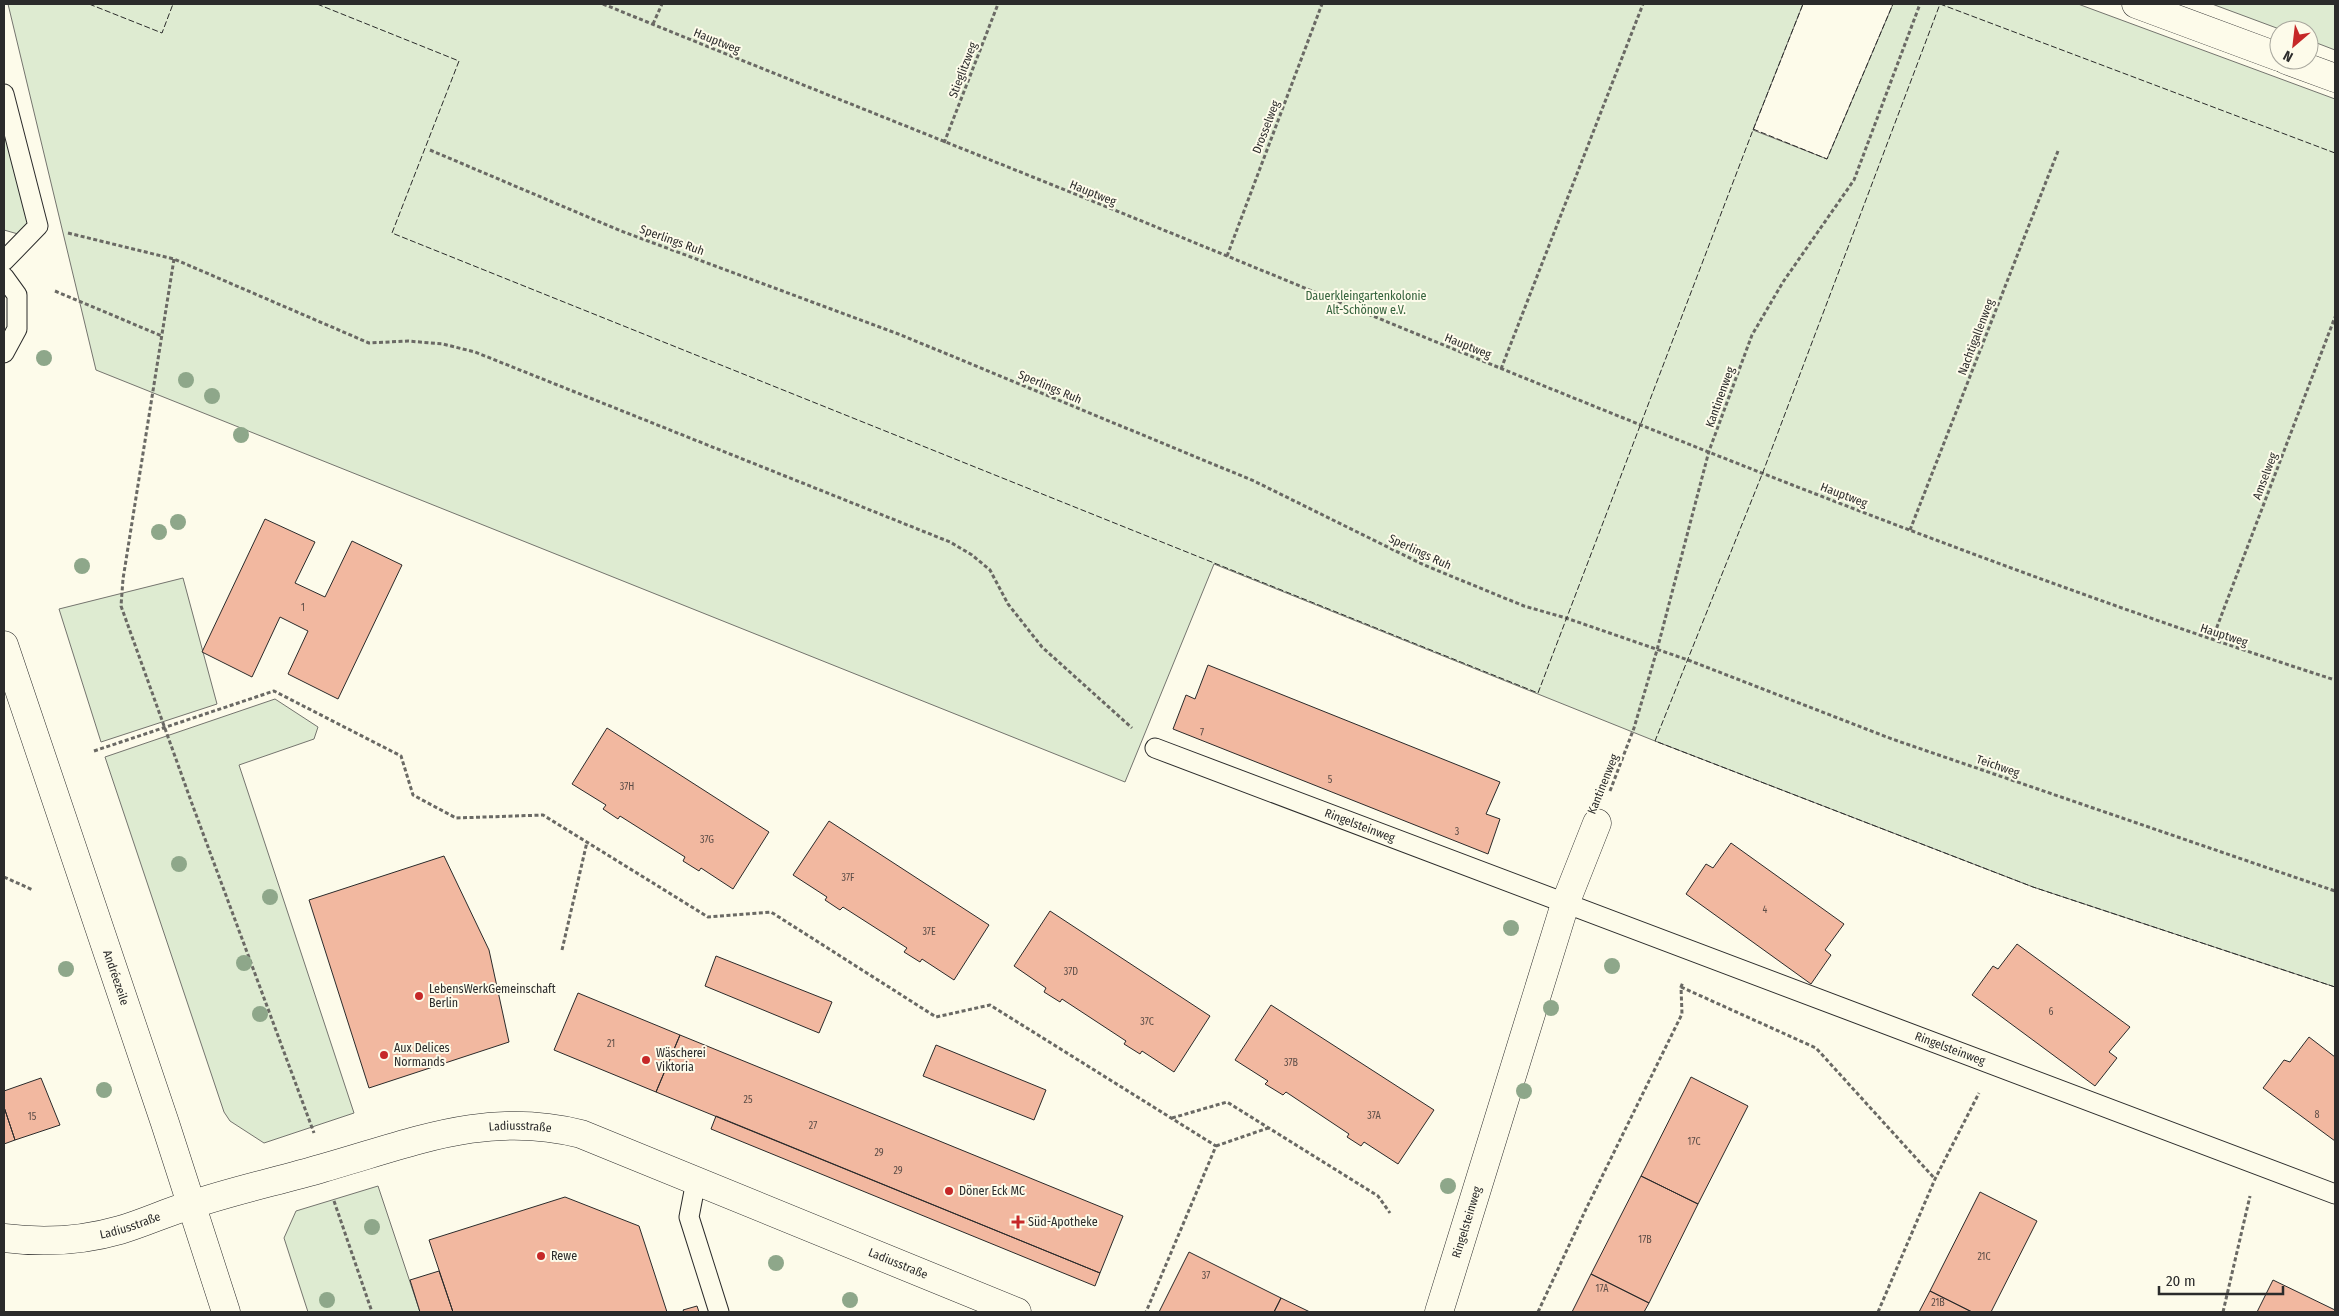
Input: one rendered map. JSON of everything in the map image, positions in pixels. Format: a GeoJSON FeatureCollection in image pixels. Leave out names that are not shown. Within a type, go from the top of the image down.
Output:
{"type":"FeatureCollection","features":[{"type":"Feature","properties":{"kind":"street"},"geometry":{"type":"LineString","coordinates":[[2136,4],[2269,53]]}},
{"type":"Feature","properties":{"kind":"street"},"geometry":{"type":"LineString","coordinates":[[2313,70],[2335,78]]}},
{"type":"Feature","properties":{"kind":"street","name":"Andréezeile"},"geometry":{"type":"LineString","coordinates":[[4,645],[192,1204],[226,1312]]}},
{"type":"Feature","properties":{"kind":"street","name":"Ringelsteinweg"},"geometry":{"type":"LineString","coordinates":[[1439,1312],[1565,904],[1597,823]]}},
{"type":"Feature","properties":{"kind":"street","name":"Ladiusstraße"},"geometry":{"type":"LineString","coordinates":[[4,1238],[52,1241],[87,1238],[120,1230],[192,1204],[322,1168],[426,1136],[465,1128],[522,1125],[559,1128],[581,1134],[1017,1312]]}},
{"type":"Feature","properties":{"kind":"lane"},"geometry":{"type":"LineString","coordinates":[[4,94],[38,226],[4,261]]}},
{"type":"Feature","properties":{"kind":"lane"},"geometry":{"type":"LineString","coordinates":[[4,277],[17,295],[17,329],[4,352]]}},
{"type":"Feature","properties":{"kind":"lane","name":"Ringelsteinweg"},"geometry":{"type":"LineString","coordinates":[[1155,748],[1565,904],[2258,1163],[2335,1194]]}},
{"type":"Feature","properties":{"kind":"lane"},"geometry":{"type":"LineString","coordinates":[[696,1181],[689,1217],[719,1312]]}},
{"type":"Feature","properties":{"kind":"path","name":"Hauptweg"},"geometry":{"type":"LineString","coordinates":[[603,4],[1227,256],[1501,369],[1910,530],[2212,640],[2335,680]]}},
{"type":"Feature","properties":{"kind":"path"},"geometry":{"type":"LineString","coordinates":[[653,24],[662,4]]}},
{"type":"Feature","properties":{"kind":"path","name":"Stieglitzweg"},"geometry":{"type":"LineString","coordinates":[[944,143],[998,4]]}},
{"type":"Feature","properties":{"kind":"path","name":"Drosselweg"},"geometry":{"type":"LineString","coordinates":[[1227,256],[1322,4]]}},
{"type":"Feature","properties":{"kind":"path"},"geometry":{"type":"LineString","coordinates":[[1501,369],[1643,4]]}},
{"type":"Feature","properties":{"kind":"path","name":"Kantinenweg"},"geometry":{"type":"LineString","coordinates":[[1597,823],[1634,728],[1657,650],[1709,451],[1752,334],[1783,282],[1854,180],[1920,4]]}},
{"type":"Feature","properties":{"kind":"path","name":"Sperlings Ruh"},"geometry":{"type":"LineString","coordinates":[[430,150],[621,230],[901,335],[1245,478],[1424,565],[1524,606],[1566,618],[1657,650]]}},
{"type":"Feature","properties":{"kind":"path","name":"Nachtigallenweg"},"geometry":{"type":"LineString","coordinates":[[1910,530],[2058,151]]}},
{"type":"Feature","properties":{"kind":"path"},"geometry":{"type":"LineString","coordinates":[[38,226],[174,259],[369,343],[408,341],[442,344],[475,352],[950,542],[972,555],[990,570],[1008,604],[1042,648],[1155,748]]}},
{"type":"Feature","properties":{"kind":"path"},"geometry":{"type":"LineString","coordinates":[[174,259],[123,579],[121,606],[164,728],[315,1136]]}},
{"type":"Feature","properties":{"kind":"path"},"geometry":{"type":"LineString","coordinates":[[55,291],[162,336]]}},
{"type":"Feature","properties":{"kind":"path","name":"Amselweg"},"geometry":{"type":"LineString","coordinates":[[2212,640],[2335,317]]}},
{"type":"Feature","properties":{"kind":"path","name":"Teichweg"},"geometry":{"type":"LineString","coordinates":[[1657,650],[1892,739],[2335,890]]}},
{"type":"Feature","properties":{"kind":"path"},"geometry":{"type":"LineString","coordinates":[[94,751],[274,691],[401,756],[414,795],[456,818],[543,815],[708,917],[771,912],[936,1017],[990,1005],[1216,1146]]}},
{"type":"Feature","properties":{"kind":"path"},"geometry":{"type":"LineString","coordinates":[[562,950],[587,842]]}},
{"type":"Feature","properties":{"kind":"path"},"geometry":{"type":"LineString","coordinates":[[4,877],[33,890]]}},
{"type":"Feature","properties":{"kind":"path"},"geometry":{"type":"LineString","coordinates":[[1538,1312],[1682,1014],[1681,987],[1684,979]]}},
{"type":"Feature","properties":{"kind":"path"},"geometry":{"type":"LineString","coordinates":[[1681,987],[1816,1048],[1935,1179]]}},
{"type":"Feature","properties":{"kind":"path"},"geometry":{"type":"LineString","coordinates":[[1878,1312],[1935,1179],[1980,1092]]}},
{"type":"Feature","properties":{"kind":"path"},"geometry":{"type":"LineString","coordinates":[[1171,1118],[1227,1102],[1378,1196],[1390,1213]]}},
{"type":"Feature","properties":{"kind":"path"},"geometry":{"type":"LineString","coordinates":[[1146,1312],[1216,1146],[1269,1128]]}},
{"type":"Feature","properties":{"kind":"path"},"geometry":{"type":"LineString","coordinates":[[2223,1312],[2258,1163]]}},
{"type":"Feature","properties":{"kind":"path"},"geometry":{"type":"LineString","coordinates":[[332,1198],[372,1312]]}},
{"type":"Feature","properties":{"kind":"green space","name":"Dauerkleingartenkolonie Alt-Schönow e.V."},"geometry":{"type":"Polygon","coordinates":[[[8,4],[1803,4],[1753,130],[1827,159],[1893,4],[2078,4],[2335,99],[2335,987],[2033,887],[1655,741],[1214,564],[1125,782],[96,370],[8,4]]]}},
{"type":"Feature","properties":{"kind":"green space"},"geometry":{"type":"Polygon","coordinates":[[[2212,4],[2335,4],[2335,50],[2319,44],[2319,20],[2269,20],[2269,25],[2212,4]]]}},
{"type":"Feature","properties":{"kind":"green space"},"geometry":{"type":"Polygon","coordinates":[[[4,129],[29,229],[18,234],[4,230],[4,129]]]}},
{"type":"Feature","properties":{"kind":"green space"},"geometry":{"type":"Polygon","coordinates":[[[183,578],[217,704],[101,742],[59,609],[183,578]]]}},
{"type":"Feature","properties":{"kind":"green space"},"geometry":{"type":"Polygon","coordinates":[[[275,699],[318,727],[314,739],[239,765],[354,1113],[264,1143],[230,1121],[224,1112],[105,757],[275,699]]]}},
{"type":"Feature","properties":{"kind":"green space"},"geometry":{"type":"Polygon","coordinates":[[[378,1186],[420,1312],[308,1312],[284,1238],[296,1211],[378,1186]]]}},
{"type":"Feature","properties":{"kind":"building"},"geometry":{"type":"Polygon","coordinates":[[[265,519],[315,542],[295,583],[325,597],[352,541],[402,565],[338,699],[288,674],[308,631],[280,617],[252,677],[202,652],[265,519]]]}},
{"type":"Feature","properties":{"kind":"building"},"geometry":{"type":"Polygon","coordinates":[[[1208,665],[1500,782],[1486,814],[1500,819],[1488,854],[1173,729],[1186,695],[1195,699],[1208,665]]]}},
{"type":"Feature","properties":{"kind":"building"},"geometry":{"type":"Polygon","coordinates":[[[607,728],[769,832],[733,889],[701,868],[699,871],[683,861],[685,857],[620,816],[618,819],[603,809],[606,805],[572,784],[607,728]]]}},
{"type":"Feature","properties":{"kind":"building"},"geometry":{"type":"Polygon","coordinates":[[[829,821],[989,925],[954,980],[922,959],[920,962],[904,952],[907,948],[843,907],[840,910],[825,900],[827,897],[793,875],[829,821]]]}},
{"type":"Feature","properties":{"kind":"building"},"geometry":{"type":"Polygon","coordinates":[[[1731,843],[1844,924],[1825,950],[1831,955],[1811,984],[1686,894],[1706,864],[1713,868],[1731,843]]]}},
{"type":"Feature","properties":{"kind":"building","name":"LebensWerkGemeinschaft Berlin"},"geometry":{"type":"Polygon","coordinates":[[[444,856],[489,950],[509,1042],[369,1088],[309,900],[444,856]]]}},
{"type":"Feature","properties":{"kind":"building"},"geometry":{"type":"Polygon","coordinates":[[[1050,911],[1210,1016],[1174,1072],[1142,1051],[1140,1054],[1124,1044],[1126,1041],[1062,999],[1060,1002],[1044,992],[1046,988],[1014,966],[1050,911]]]}},
{"type":"Feature","properties":{"kind":"building"},"geometry":{"type":"Polygon","coordinates":[[[2017,944],[2130,1027],[2109,1052],[2117,1058],[2095,1086],[1972,995],[1993,966],[1998,969],[2017,944]]]}},
{"type":"Feature","properties":{"kind":"building"},"geometry":{"type":"Polygon","coordinates":[[[716,956],[832,1002],[819,1033],[705,986],[716,956]]]}},
{"type":"Feature","properties":{"kind":"building"},"geometry":{"type":"Polygon","coordinates":[[[578,993],[680,1035],[656,1092],[554,1050],[578,993]]]}},
{"type":"Feature","properties":{"kind":"building"},"geometry":{"type":"Polygon","coordinates":[[[1271,1005],[1434,1110],[1398,1164],[1364,1142],[1361,1146],[1347,1137],[1349,1134],[1286,1092],[1283,1095],[1265,1084],[1268,1081],[1235,1060],[1271,1005]]]}},
{"type":"Feature","properties":{"kind":"building"},"geometry":{"type":"Polygon","coordinates":[[[680,1035],[1123,1216],[1100,1273],[656,1092],[680,1035]]]}},
{"type":"Feature","properties":{"kind":"building"},"geometry":{"type":"Polygon","coordinates":[[[2309,1037],[2335,1057],[2335,1141],[2263,1088],[2284,1060],[2290,1062],[2309,1037]]]}},
{"type":"Feature","properties":{"kind":"building"},"geometry":{"type":"Polygon","coordinates":[[[936,1045],[1046,1090],[1034,1120],[923,1076],[936,1045]]]}},
{"type":"Feature","properties":{"kind":"building"},"geometry":{"type":"Polygon","coordinates":[[[1691,1077],[1748,1106],[1698,1204],[1641,1176],[1691,1077]]]}},
{"type":"Feature","properties":{"kind":"building"},"geometry":{"type":"Polygon","coordinates":[[[41,1078],[60,1125],[15,1140],[4,1107],[4,1091],[41,1078]]]}},
{"type":"Feature","properties":{"kind":"building"},"geometry":{"type":"Polygon","coordinates":[[[4,1107],[15,1140],[4,1144],[4,1107]]]}},
{"type":"Feature","properties":{"kind":"building"},"geometry":{"type":"Polygon","coordinates":[[[716,1116],[1100,1273],[1095,1286],[711,1129],[716,1116]]]}},
{"type":"Feature","properties":{"kind":"building"},"geometry":{"type":"Polygon","coordinates":[[[1641,1176],[1698,1204],[1649,1303],[1591,1274],[1641,1176]]]}},
{"type":"Feature","properties":{"kind":"building"},"geometry":{"type":"Polygon","coordinates":[[[1980,1192],[2037,1221],[1991,1312],[1972,1312],[1930,1291],[1980,1192]]]}},
{"type":"Feature","properties":{"kind":"building","name":"Rewe"},"geometry":{"type":"Polygon","coordinates":[[[565,1197],[639,1226],[667,1312],[453,1312],[429,1240],[565,1197]]]}},
{"type":"Feature","properties":{"kind":"building"},"geometry":{"type":"Polygon","coordinates":[[[1189,1252],[1281,1298],[1274,1312],[1159,1312],[1189,1252]]]}},
{"type":"Feature","properties":{"kind":"building"},"geometry":{"type":"Polygon","coordinates":[[[439,1271],[453,1312],[420,1312],[410,1280],[439,1271]]]}},
{"type":"Feature","properties":{"kind":"building"},"geometry":{"type":"Polygon","coordinates":[[[1591,1274],[1649,1303],[1644,1312],[1572,1312],[1591,1274]]]}},
{"type":"Feature","properties":{"kind":"building"},"geometry":{"type":"Polygon","coordinates":[[[2273,1280],[2335,1310],[2335,1312],[2257,1312],[2273,1280]]]}},
{"type":"Feature","properties":{"kind":"building"},"geometry":{"type":"Polygon","coordinates":[[[1930,1291],[1972,1312],[1919,1312],[1930,1291]]]}},
{"type":"Feature","properties":{"kind":"building"},"geometry":{"type":"Polygon","coordinates":[[[1281,1298],[1310,1312],[1274,1312],[1281,1298]]]}},
{"type":"Feature","properties":{"kind":"building"},"geometry":{"type":"Polygon","coordinates":[[[697,1306],[699,1312],[684,1312],[683,1310],[697,1306]]]}},
{"type":"Feature","properties":{"kind":"fence"},"geometry":{"type":"LineString","coordinates":[[89,4],[162,33],[173,4]]}},
{"type":"Feature","properties":{"kind":"fence"},"geometry":{"type":"LineString","coordinates":[[317,4],[459,61],[392,233],[1538,693],[1803,4]]}},
{"type":"Feature","properties":{"kind":"fence"},"geometry":{"type":"LineString","coordinates":[[1753,129],[1827,159],[1893,4]]}},
{"type":"Feature","properties":{"kind":"fence"},"geometry":{"type":"LineString","coordinates":[[2335,153],[1940,4],[1763,472],[1655,741],[2033,887],[2335,987]]}},
{"type":"Feature","properties":{"kind":"place","name":"LebensWerkGemeinschaft Berlin"},"geometry":{"type":"Point","coordinates":[419,996]}},
{"type":"Feature","properties":{"kind":"place","name":"Aux Delices Normands"},"geometry":{"type":"Point","coordinates":[384,1055]}},
{"type":"Feature","properties":{"kind":"place","name":"Wäscherei Viktoria"},"geometry":{"type":"Point","coordinates":[646,1060]}},
{"type":"Feature","properties":{"kind":"place","name":"Döner Eck MC"},"geometry":{"type":"Point","coordinates":[949,1191]}},
{"type":"Feature","properties":{"kind":"place","name":"Süd-Apotheke"},"geometry":{"type":"Point","coordinates":[1018,1222]}},
{"type":"Feature","properties":{"kind":"place","name":"Rewe"},"geometry":{"type":"Point","coordinates":[541,1256]}}]}
